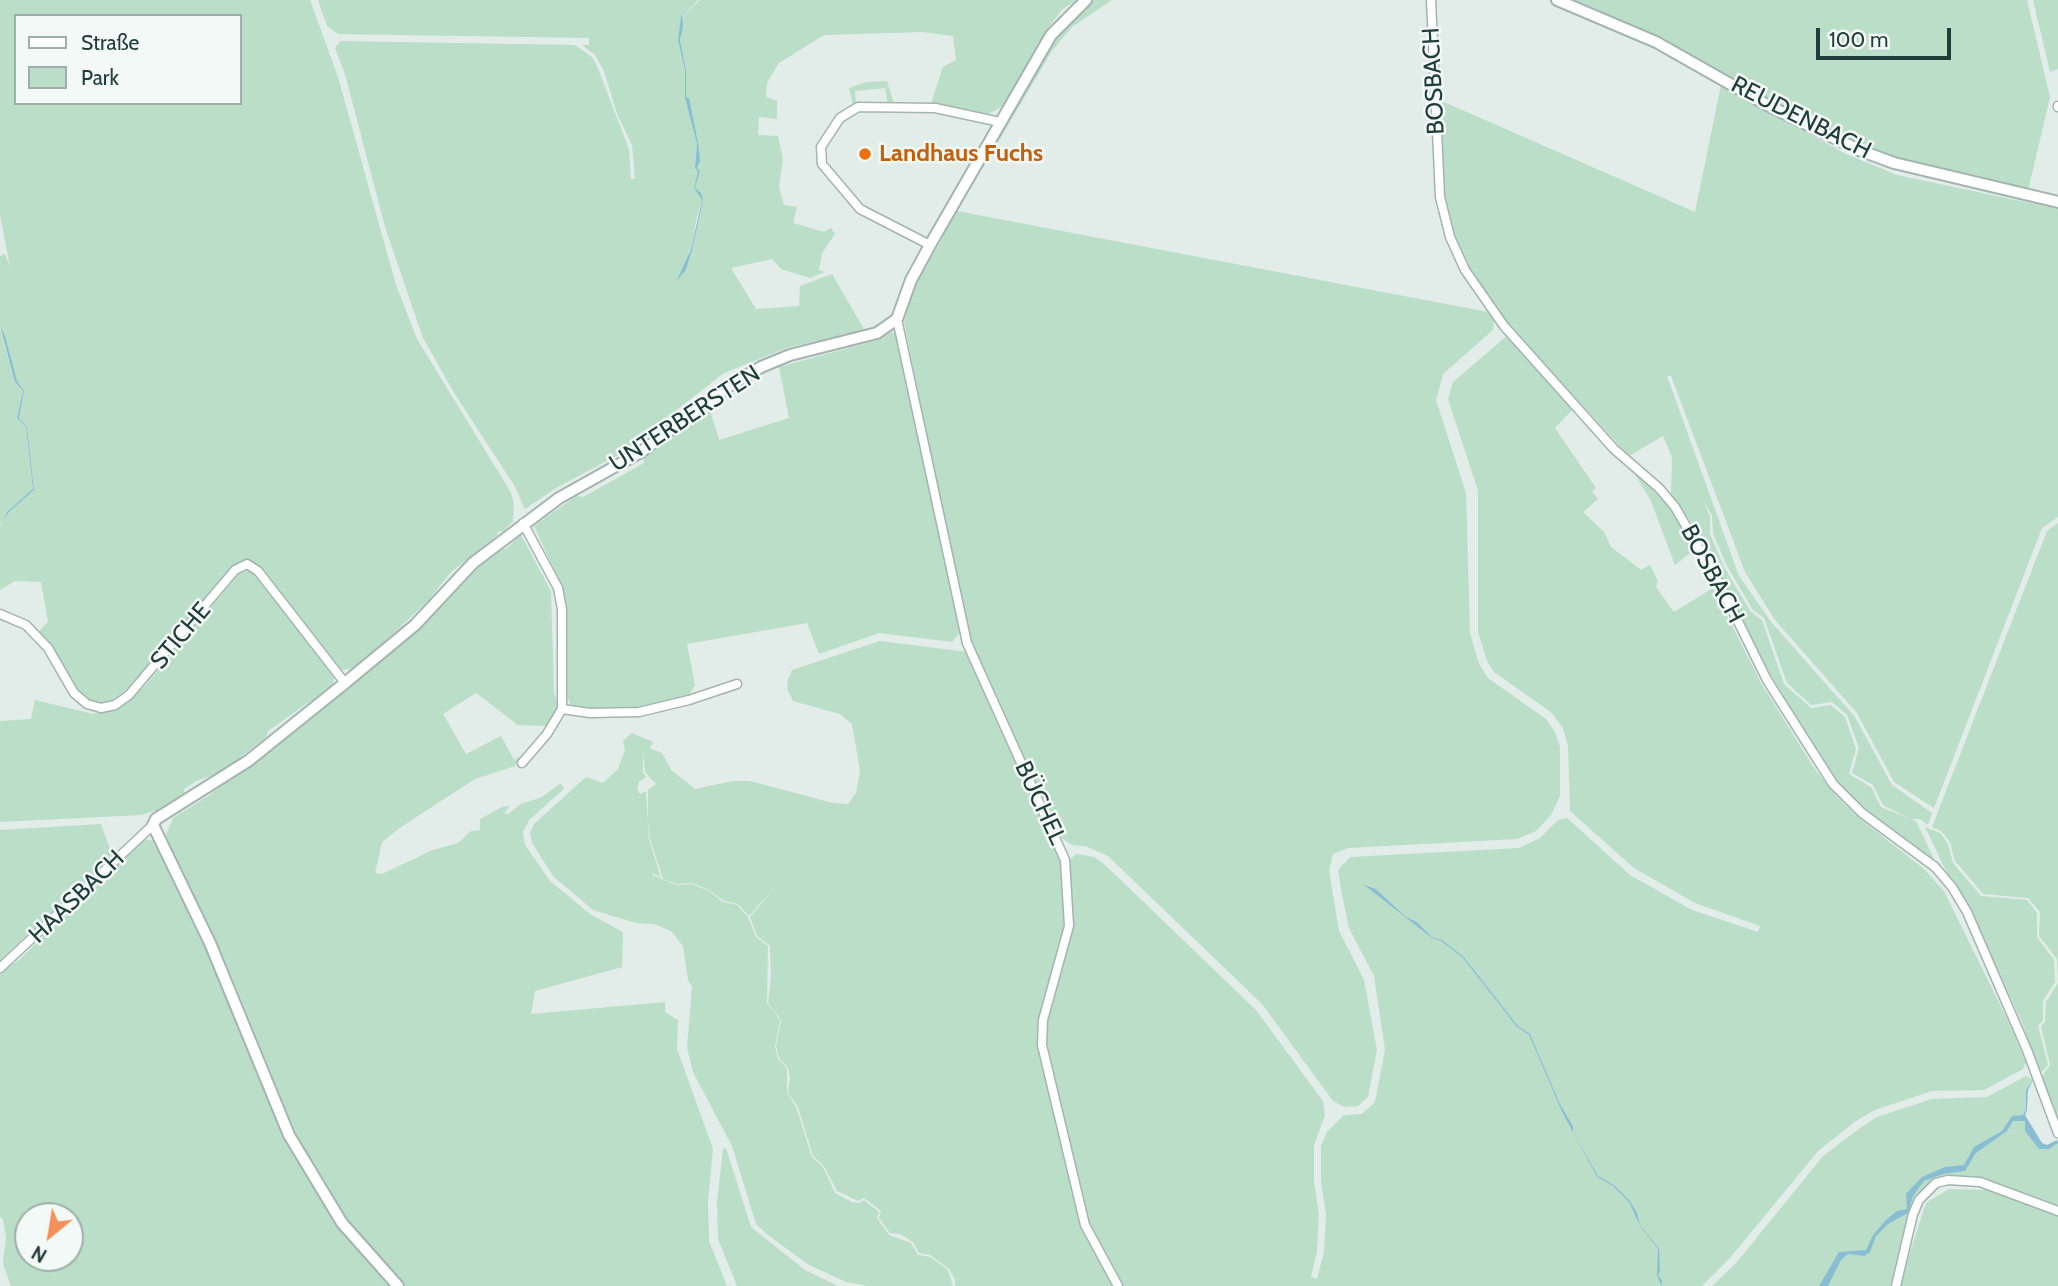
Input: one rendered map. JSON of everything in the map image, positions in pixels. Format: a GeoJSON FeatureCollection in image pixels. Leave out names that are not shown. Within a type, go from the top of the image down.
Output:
{"type":"FeatureCollection","features":[{"type":"Feature","properties":{"kind":"street"},"geometry":{"type":"LineString","coordinates":[[898,319],[911,280],[1051,35],[1086,0]]}},
{"type":"Feature","properties":{"kind":"street","name":"BOSBACH"},"geometry":{"type":"LineString","coordinates":[[1431,0],[1440,197],[1450,237],[1465,270],[1504,326],[1614,449],[1646,476],[1675,506],[1718,581],[1767,680],[1833,784],[1862,813],[1935,867],[1952,887],[1997,979],[2058,1133]]}},
{"type":"Feature","properties":{"kind":"street","name":"REUDENBACH"},"geometry":{"type":"LineString","coordinates":[[1557,0],[1656,42],[1769,106],[1859,150],[1894,163],[2058,202]]}},
{"type":"Feature","properties":{"kind":"street"},"geometry":{"type":"LineString","coordinates":[[930,245],[860,209],[822,163],[821,147],[840,118],[858,107],[935,108],[1000,122]]}},
{"type":"Feature","properties":{"kind":"street","name":"UNTERBERSTEN"},"geometry":{"type":"LineString","coordinates":[[153,825],[156,820],[247,761],[345,683],[415,625],[473,563],[559,498],[641,452],[732,384],[761,367],[790,355],[877,333],[898,319]]}},
{"type":"Feature","properties":{"kind":"street","name":"BÜCHEL"},"geometry":{"type":"LineString","coordinates":[[898,319],[967,643],[1065,860],[1069,926],[1043,1020],[1042,1045],[1085,1225],[1118,1286]]}},
{"type":"Feature","properties":{"kind":"street"},"geometry":{"type":"LineString","coordinates":[[522,763],[547,734],[562,709],[562,609],[558,588],[523,523]]}},
{"type":"Feature","properties":{"kind":"street","name":"STICHE"},"geometry":{"type":"LineString","coordinates":[[0,614],[26,625],[48,648],[74,693],[87,704],[101,708],[115,705],[129,695],[235,570],[247,564],[258,571],[345,683]]}},
{"type":"Feature","properties":{"kind":"street"},"geometry":{"type":"LineString","coordinates":[[562,709],[572,713],[639,712],[689,700],[737,684]]}},
{"type":"Feature","properties":{"kind":"street"},"geometry":{"type":"LineString","coordinates":[[153,825],[210,943],[289,1135],[342,1223],[398,1286]]}},
{"type":"Feature","properties":{"kind":"street","name":"HAASBACH"},"geometry":{"type":"LineString","coordinates":[[0,968],[153,825]]}},
{"type":"Feature","properties":{"kind":"street"},"geometry":{"type":"LineString","coordinates":[[1896,1286],[1916,1207],[1925,1192],[1936,1183],[1948,1180],[1980,1182],[2058,1211]]}},
{"type":"Feature","properties":{"kind":"green space"},"geometry":{"type":"Polygon","coordinates":[[[0,0],[310,0],[338,77],[396,285],[417,339],[510,491],[514,503],[513,521],[450,573],[428,601],[356,668],[341,670],[261,568],[248,559],[233,566],[137,681],[113,700],[101,703],[88,700],[78,691],[52,647],[39,631],[48,622],[41,582],[15,581],[0,590],[0,526],[8,513],[34,490],[27,427],[19,418],[24,391],[17,381],[0,326],[0,256],[5,254],[10,267],[0,214],[0,0]]]}},
{"type":"Feature","properties":{"kind":"green space"},"geometry":{"type":"Polygon","coordinates":[[[318,0],[698,0],[681,16],[678,40],[685,70],[685,98],[697,144],[695,168],[699,172],[694,188],[702,200],[691,249],[679,276],[686,270],[703,200],[695,188],[700,171],[697,168],[698,143],[686,97],[686,70],[680,40],[682,17],[700,0],[1077,0],[1063,9],[1050,25],[1003,106],[988,114],[930,106],[943,67],[956,60],[953,36],[922,32],[824,35],[779,63],[767,83],[766,97],[777,101],[777,119],[759,117],[758,135],[778,136],[783,159],[779,187],[784,205],[797,207],[793,223],[824,232],[831,228],[835,234],[822,253],[819,270],[825,272],[810,278],[781,269],[772,259],[731,268],[756,309],[799,306],[800,286],[832,274],[865,331],[789,347],[724,373],[620,454],[556,488],[525,509],[514,485],[456,396],[423,338],[385,227],[345,74],[335,48],[340,41],[575,45],[592,57],[597,66],[629,149],[631,179],[635,179],[632,145],[617,114],[604,71],[595,55],[582,45],[589,45],[589,38],[338,34],[327,26],[318,0]]]}},
{"type":"Feature","properties":{"kind":"green space"},"geometry":{"type":"Polygon","coordinates":[[[1093,0],[1112,0],[1072,27],[1052,51],[957,211],[1488,312],[1494,319],[1493,330],[1443,374],[1436,400],[1466,493],[1470,633],[1479,664],[1488,678],[1546,719],[1555,732],[1560,747],[1560,796],[1551,815],[1536,831],[1517,839],[1348,848],[1333,854],[1329,870],[1339,931],[1364,980],[1377,1050],[1368,1097],[1358,1106],[1345,1107],[1333,1101],[1262,1004],[1108,856],[1085,846],[1072,845],[1060,837],[971,643],[962,607],[904,322],[915,284],[940,243],[956,211],[954,210],[1055,35],[1093,0]]]}},
{"type":"Feature","properties":{"kind":"green space"},"geometry":{"type":"Polygon","coordinates":[[[1569,0],[2027,0],[2050,97],[2028,191],[1934,170],[1880,152],[1826,129],[1569,0]]]}},
{"type":"Feature","properties":{"kind":"green space"},"geometry":{"type":"Polygon","coordinates":[[[2033,0],[2058,0],[2058,69],[2050,72],[2033,0]]]}},
{"type":"Feature","properties":{"kind":"green space"},"geometry":{"type":"Polygon","coordinates":[[[887,81],[894,104],[888,104],[885,88],[855,91],[856,105],[853,105],[849,88],[867,82],[887,81]]]}},
{"type":"Feature","properties":{"kind":"green space"},"geometry":{"type":"Polygon","coordinates":[[[1721,85],[1846,154],[1897,175],[2058,209],[2058,517],[2042,528],[1934,808],[1894,782],[1857,713],[1775,620],[1745,572],[1671,376],[1667,376],[1739,576],[1772,623],[1855,717],[1892,785],[1932,813],[1928,825],[1920,819],[1911,819],[1916,821],[1936,863],[1866,809],[1844,789],[1823,762],[1772,677],[1689,519],[1671,497],[1672,457],[1663,436],[1629,456],[1499,314],[1480,288],[1453,237],[1443,195],[1437,99],[1695,212],[1721,85]],[[1703,501],[1710,516],[1710,534],[1724,567],[1751,612],[1762,620],[1784,684],[1811,708],[1831,705],[1845,717],[1856,749],[1849,774],[1871,787],[1881,807],[1911,819],[1883,805],[1873,785],[1852,773],[1859,748],[1847,715],[1832,702],[1811,705],[1787,683],[1764,618],[1753,610],[1727,566],[1713,533],[1712,515],[1703,501]]]}},
{"type":"Feature","properties":{"kind":"green space"},"geometry":{"type":"Polygon","coordinates":[[[0,329],[15,382],[23,391],[17,418],[26,427],[33,490],[7,512],[0,524],[0,329]]]}},
{"type":"Feature","properties":{"kind":"green space"},"geometry":{"type":"Polygon","coordinates":[[[892,332],[899,334],[960,632],[952,642],[879,633],[819,654],[807,623],[687,644],[695,685],[687,698],[620,710],[572,708],[567,696],[562,587],[534,526],[576,496],[583,497],[644,463],[643,457],[710,410],[719,440],[789,418],[779,367],[878,340],[892,332]]]}},
{"type":"Feature","properties":{"kind":"green space"},"geometry":{"type":"Polygon","coordinates":[[[1508,335],[1575,407],[1555,428],[1596,488],[1592,491],[1598,499],[1583,512],[1604,532],[1611,547],[1641,570],[1650,565],[1658,581],[1656,587],[1674,612],[1713,588],[1761,683],[1814,768],[1836,796],[1859,818],[1924,869],[1944,891],[2026,1062],[2023,1069],[1984,1090],[1932,1091],[1875,1110],[1856,1121],[1818,1151],[1730,1258],[1702,1286],[1121,1286],[1082,1208],[1045,1038],[1051,1004],[1073,926],[1069,861],[1076,854],[1094,857],[1103,863],[1256,1010],[1323,1101],[1325,1115],[1314,1145],[1314,1182],[1319,1214],[1317,1251],[1311,1277],[1317,1279],[1324,1252],[1326,1214],[1321,1181],[1321,1146],[1327,1132],[1344,1115],[1362,1114],[1375,1102],[1385,1050],[1374,976],[1349,928],[1342,895],[1338,870],[1350,857],[1519,848],[1540,838],[1558,820],[1567,818],[1630,875],[1692,910],[1758,932],[1760,926],[1695,903],[1634,868],[1570,811],[1568,746],[1563,728],[1552,713],[1494,672],[1487,661],[1478,632],[1478,491],[1448,399],[1453,382],[1508,335]],[[1364,883],[1406,917],[1376,889],[1364,883]],[[1406,917],[1432,938],[1441,941],[1462,957],[1517,1027],[1529,1035],[1563,1114],[1597,1177],[1613,1186],[1629,1202],[1640,1226],[1643,1227],[1630,1201],[1614,1185],[1598,1176],[1573,1132],[1573,1126],[1560,1104],[1530,1034],[1518,1026],[1463,956],[1442,940],[1432,937],[1417,922],[1406,917]]]}},
{"type":"Feature","properties":{"kind":"green space"},"geometry":{"type":"Polygon","coordinates":[[[1630,466],[1671,509],[1694,550],[1675,565],[1651,501],[1630,466]]]}},
{"type":"Feature","properties":{"kind":"green space"},"geometry":{"type":"Polygon","coordinates":[[[2058,523],[2058,982],[2057,959],[2039,936],[2040,912],[2028,898],[1983,894],[1955,861],[1950,842],[1941,831],[1932,827],[2047,531],[2058,523]]]}},
{"type":"Feature","properties":{"kind":"green space"},"geometry":{"type":"Polygon","coordinates":[[[521,535],[551,591],[554,692],[558,707],[548,726],[518,725],[476,693],[443,714],[466,754],[501,736],[514,760],[527,753],[515,766],[475,779],[382,842],[375,873],[382,874],[433,850],[458,843],[471,831],[480,830],[480,819],[502,807],[510,806],[504,813],[508,814],[521,804],[542,797],[561,783],[564,789],[529,820],[523,832],[525,845],[550,881],[590,914],[623,932],[622,967],[535,991],[531,1014],[665,1002],[665,1012],[678,1020],[677,1049],[713,1149],[708,1201],[709,1241],[727,1286],[405,1286],[354,1230],[297,1136],[231,975],[176,862],[166,835],[173,818],[208,796],[341,693],[420,628],[485,561],[500,550],[506,549],[521,535]]]}},
{"type":"Feature","properties":{"kind":"green space"},"geometry":{"type":"Polygon","coordinates":[[[248,571],[256,574],[334,675],[333,685],[268,731],[266,737],[220,773],[196,781],[184,789],[184,794],[157,810],[141,815],[0,822],[0,721],[31,719],[35,700],[93,714],[117,709],[144,687],[239,574],[248,571]]]}},
{"type":"Feature","properties":{"kind":"green space"},"geometry":{"type":"Polygon","coordinates":[[[880,641],[967,652],[1061,857],[1066,925],[1038,1038],[1076,1210],[1113,1286],[955,1286],[955,1279],[949,1269],[930,1255],[919,1253],[913,1242],[900,1234],[890,1233],[879,1218],[881,1211],[864,1198],[858,1201],[837,1191],[824,1166],[813,1156],[798,1107],[788,1093],[788,1068],[779,1058],[776,1046],[781,1020],[768,1003],[770,946],[757,936],[750,917],[777,885],[749,916],[738,904],[724,901],[709,890],[692,883],[677,884],[663,879],[650,839],[648,819],[648,790],[656,784],[645,772],[643,751],[643,773],[646,777],[639,782],[637,789],[640,794],[646,791],[649,839],[661,878],[651,872],[654,876],[677,885],[691,884],[709,891],[723,902],[737,905],[748,917],[756,937],[768,946],[767,1003],[780,1020],[775,1047],[778,1059],[787,1068],[787,1093],[796,1107],[812,1157],[823,1167],[835,1193],[852,1202],[859,1203],[864,1200],[879,1212],[877,1218],[889,1235],[911,1243],[918,1255],[930,1257],[948,1270],[953,1286],[868,1286],[846,1282],[809,1265],[768,1235],[756,1224],[732,1146],[693,1072],[687,1048],[692,987],[688,980],[683,946],[671,931],[654,924],[636,923],[593,910],[553,876],[532,843],[530,833],[534,824],[586,777],[603,783],[618,769],[625,750],[623,741],[632,733],[653,742],[650,748],[662,753],[671,770],[695,789],[733,781],[750,781],[833,803],[848,804],[856,793],[860,771],[852,724],[840,714],[793,701],[787,689],[788,679],[792,670],[880,641]]]}},
{"type":"Feature","properties":{"kind":"green space"},"geometry":{"type":"Polygon","coordinates":[[[101,824],[112,855],[0,960],[0,830],[101,824]]]}},
{"type":"Feature","properties":{"kind":"green space"},"geometry":{"type":"Polygon","coordinates":[[[1925,827],[1940,833],[1948,844],[1953,863],[1981,896],[2027,900],[2037,913],[2037,937],[2054,960],[2055,982],[2043,1001],[2043,1021],[2038,1025],[2048,1065],[2040,1074],[2022,1022],[1966,901],[1946,871],[1925,827]]]}},
{"type":"Feature","properties":{"kind":"green space"},"geometry":{"type":"Polygon","coordinates":[[[144,839],[154,841],[207,947],[287,1142],[338,1228],[390,1286],[11,1286],[3,1263],[6,1238],[3,1219],[0,1217],[0,972],[19,960],[144,839]]]}},
{"type":"Feature","properties":{"kind":"green space"},"geometry":{"type":"Polygon","coordinates":[[[2058,983],[2058,1123],[2042,1076],[2050,1065],[2041,1026],[2045,1022],[2046,1002],[2058,983]]]}},
{"type":"Feature","properties":{"kind":"green space"},"geometry":{"type":"Polygon","coordinates":[[[2026,1076],[2033,1080],[2026,1094],[2026,1109],[2023,1115],[2012,1117],[1999,1136],[2013,1121],[2025,1121],[2025,1131],[2049,1149],[2058,1143],[2058,1207],[1948,1177],[1915,1200],[1896,1274],[1890,1286],[1712,1286],[1737,1262],[1823,1156],[1860,1128],[1877,1117],[1932,1099],[1987,1097],[2026,1076]]]}},
{"type":"Feature","properties":{"kind":"green space"},"geometry":{"type":"Polygon","coordinates":[[[726,1148],[751,1227],[805,1270],[838,1286],[737,1286],[718,1239],[717,1202],[723,1149],[726,1148]]]}},
{"type":"Feature","properties":{"kind":"green space"},"geometry":{"type":"Polygon","coordinates":[[[1949,1189],[1989,1190],[2058,1215],[2058,1286],[1899,1286],[1926,1203],[1949,1189]]]}},
{"type":"Feature","properties":{"kind":"water"},"geometry":{"type":"Polygon","coordinates":[[[698,0],[682,16],[680,40],[686,70],[686,97],[689,98],[700,161],[697,168],[700,171],[695,188],[701,193],[703,200],[686,270],[677,280],[691,249],[702,200],[694,188],[698,172],[695,168],[697,144],[685,98],[685,70],[678,40],[681,16],[698,0]]]}},
{"type":"Feature","properties":{"kind":"water"},"geometry":{"type":"Polygon","coordinates":[[[0,326],[17,381],[24,391],[19,418],[27,427],[34,490],[8,513],[0,526],[7,512],[33,489],[26,427],[17,418],[23,391],[15,382],[0,326]]]}},
{"type":"Feature","properties":{"kind":"water"},"geometry":{"type":"Polygon","coordinates":[[[1363,884],[1376,889],[1406,917],[1463,956],[1518,1026],[1530,1034],[1560,1104],[1573,1126],[1573,1132],[1598,1176],[1614,1185],[1630,1201],[1640,1225],[1659,1249],[1658,1276],[1662,1280],[1662,1286],[1657,1276],[1658,1249],[1640,1226],[1629,1202],[1613,1186],[1597,1177],[1563,1114],[1529,1035],[1517,1027],[1462,957],[1441,941],[1432,938],[1363,884]]]}},
{"type":"Feature","properties":{"kind":"water"},"geometry":{"type":"Polygon","coordinates":[[[2033,1080],[2028,1090],[2027,1110],[2025,1115],[2042,1143],[2047,1145],[2057,1140],[2058,1143],[2049,1149],[2039,1149],[2025,1131],[2025,1121],[2013,1121],[2007,1131],[1976,1153],[1965,1171],[1943,1174],[1924,1181],[1913,1196],[1908,1213],[1888,1224],[1876,1236],[1870,1252],[1864,1256],[1848,1254],[1841,1260],[1828,1286],[1819,1286],[1839,1252],[1866,1250],[1873,1235],[1886,1220],[1897,1211],[1907,1209],[1906,1194],[1922,1177],[1945,1167],[1964,1165],[1974,1147],[2002,1131],[2012,1116],[2023,1115],[2026,1109],[2026,1090],[2033,1080]]]}},
{"type":"Feature","properties":{"kind":"place","name":"Landhaus Fuchs"},"geometry":{"type":"Point","coordinates":[865,154]}}]}
